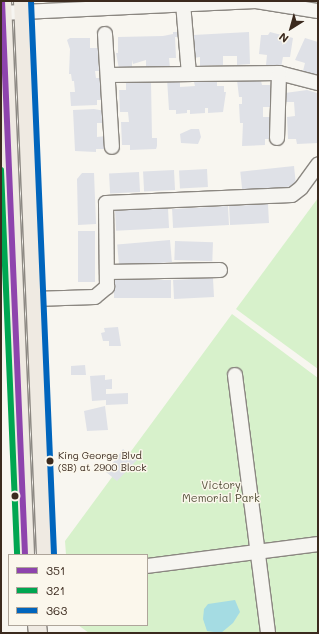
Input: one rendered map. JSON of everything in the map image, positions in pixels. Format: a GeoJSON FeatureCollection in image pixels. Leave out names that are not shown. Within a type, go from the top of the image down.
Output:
{"type":"FeatureCollection","features":[{"type":"Feature","properties":{"kind":"main road"},"geometry":{"type":"LineString","coordinates":[[23,6],[34,299],[46,554]]}},
{"type":"Feature","properties":{"kind":"main road"},"geometry":{"type":"LineString","coordinates":[[2,9],[25,554]]}},
{"type":"Feature","properties":{"kind":"main road"},"geometry":{"type":"LineString","coordinates":[[19,396],[28,399],[30,404],[33,485],[45,532]]}},
{"type":"Feature","properties":{"kind":"street"},"geometry":{"type":"LineString","coordinates":[[2,9],[23,6],[277,2],[318,11]]}},
{"type":"Feature","properties":{"kind":"street"},"geometry":{"type":"LineString","coordinates":[[183,3],[189,74]]}},
{"type":"Feature","properties":{"kind":"street"},"geometry":{"type":"LineString","coordinates":[[105,34],[112,147]]}},
{"type":"Feature","properties":{"kind":"street"},"geometry":{"type":"LineString","coordinates":[[277,138],[279,73]]}},
{"type":"Feature","properties":{"kind":"street"},"geometry":{"type":"LineString","coordinates":[[108,75],[279,73],[318,83]]}},
{"type":"Feature","properties":{"kind":"street"},"geometry":{"type":"LineString","coordinates":[[34,299],[95,297],[107,287],[106,203],[292,195],[301,188],[318,165]]}},
{"type":"Feature","properties":{"kind":"street"},"geometry":{"type":"LineString","coordinates":[[108,272],[220,270]]}},
{"type":"Feature","properties":{"kind":"street"},"geometry":{"type":"LineString","coordinates":[[235,375],[268,633]]}},
{"type":"Feature","properties":{"kind":"street"},"geometry":{"type":"LineString","coordinates":[[148,566],[318,544]]}},
{"type":"Feature","properties":{"kind":"green space"},"geometry":{"type":"Polygon","coordinates":[[[318,198],[318,369],[236,309],[318,198]]]}},
{"type":"Feature","properties":{"kind":"green space","name":"Victory Memorial Park"},"geometry":{"type":"Polygon","coordinates":[[[232,314],[318,378],[318,633],[89,633],[79,626],[148,626],[148,554],[66,554],[65,541],[232,314]]]}},
{"type":"Feature","properties":{"kind":"water"},"geometry":{"type":"Polygon","coordinates":[[[235,600],[240,612],[233,623],[221,633],[207,631],[203,619],[204,609],[208,604],[235,600]]]}},
{"type":"Feature","properties":{"kind":"building"},"geometry":{"type":"Polygon","coordinates":[[[173,32],[178,32],[179,37],[175,37],[176,58],[169,58],[170,68],[146,68],[146,60],[133,64],[132,60],[132,69],[119,69],[116,53],[118,53],[118,37],[163,36],[173,34],[173,32]]]}},
{"type":"Feature","properties":{"kind":"building"},"geometry":{"type":"Polygon","coordinates":[[[249,32],[250,64],[237,65],[237,56],[223,56],[223,65],[200,66],[200,57],[194,58],[193,35],[249,32]]]}},
{"type":"Feature","properties":{"kind":"building"},"geometry":{"type":"Polygon","coordinates":[[[270,32],[293,38],[290,57],[283,57],[281,67],[266,65],[267,55],[259,54],[261,35],[268,35],[270,32]]]}},
{"type":"Feature","properties":{"kind":"building"},"geometry":{"type":"Polygon","coordinates":[[[70,38],[90,38],[90,48],[98,48],[99,71],[95,71],[96,78],[104,78],[105,100],[97,100],[97,105],[71,106],[70,92],[75,92],[74,81],[72,81],[71,74],[69,74],[70,49],[67,40],[70,38]]]}},
{"type":"Feature","properties":{"kind":"building"},"geometry":{"type":"Polygon","coordinates":[[[305,38],[318,42],[318,77],[303,71],[305,63],[295,60],[305,38]]]}},
{"type":"Feature","properties":{"kind":"building"},"geometry":{"type":"Polygon","coordinates":[[[260,77],[262,85],[270,85],[271,107],[263,107],[263,117],[272,117],[273,139],[265,139],[265,145],[242,146],[243,123],[240,123],[239,104],[242,104],[242,97],[239,97],[237,80],[260,77]]]}},
{"type":"Feature","properties":{"kind":"building"},"geometry":{"type":"Polygon","coordinates":[[[167,79],[180,79],[180,87],[195,86],[194,82],[217,81],[217,86],[224,86],[224,92],[226,92],[223,112],[208,113],[208,108],[205,108],[205,113],[190,114],[190,110],[187,110],[187,113],[176,114],[176,110],[169,110],[167,79]]]}},
{"type":"Feature","properties":{"kind":"building"},"geometry":{"type":"Polygon","coordinates":[[[151,81],[152,138],[157,138],[157,146],[156,149],[130,150],[130,145],[122,145],[121,122],[129,122],[128,112],[120,112],[119,90],[126,90],[126,82],[151,81]]]}},
{"type":"Feature","properties":{"kind":"building"},"geometry":{"type":"Polygon","coordinates":[[[307,90],[317,93],[318,143],[297,144],[296,139],[288,139],[287,117],[295,116],[294,102],[286,102],[285,93],[307,90]]]}},
{"type":"Feature","properties":{"kind":"building"},"geometry":{"type":"Polygon","coordinates":[[[94,109],[105,111],[105,123],[97,123],[97,137],[106,136],[107,149],[96,149],[96,152],[75,151],[73,110],[94,109]]]}},
{"type":"Feature","properties":{"kind":"building"},"geometry":{"type":"Polygon","coordinates":[[[191,129],[199,129],[201,137],[198,144],[181,143],[180,134],[191,129]]]}},
{"type":"Feature","properties":{"kind":"building"},"geometry":{"type":"Polygon","coordinates":[[[294,166],[296,186],[242,192],[240,172],[294,166]]]}},
{"type":"Feature","properties":{"kind":"building"},"geometry":{"type":"Polygon","coordinates":[[[207,169],[208,187],[180,188],[179,170],[207,169]]]}},
{"type":"Feature","properties":{"kind":"building"},"geometry":{"type":"Polygon","coordinates":[[[174,170],[175,190],[144,192],[143,172],[174,170]]]}},
{"type":"Feature","properties":{"kind":"building"},"geometry":{"type":"Polygon","coordinates":[[[139,172],[140,192],[110,194],[109,174],[139,172]]]}},
{"type":"Feature","properties":{"kind":"building"},"geometry":{"type":"Polygon","coordinates":[[[82,173],[94,173],[96,224],[78,225],[77,179],[82,173]]]}},
{"type":"Feature","properties":{"kind":"building"},"geometry":{"type":"Polygon","coordinates":[[[268,204],[269,223],[230,225],[229,206],[268,204]]]}},
{"type":"Feature","properties":{"kind":"building"},"geometry":{"type":"Polygon","coordinates":[[[228,206],[229,225],[173,228],[172,209],[228,206]]]}},
{"type":"Feature","properties":{"kind":"building"},"geometry":{"type":"Polygon","coordinates":[[[168,208],[169,228],[116,231],[115,211],[168,208]]]}},
{"type":"Feature","properties":{"kind":"building"},"geometry":{"type":"Polygon","coordinates":[[[78,231],[95,231],[95,282],[78,282],[78,231]]]}},
{"type":"Feature","properties":{"kind":"building"},"geometry":{"type":"Polygon","coordinates":[[[170,240],[172,262],[119,267],[117,245],[170,240]]]}},
{"type":"Feature","properties":{"kind":"building"},"geometry":{"type":"Polygon","coordinates":[[[175,241],[213,242],[212,261],[174,260],[175,241]]]}},
{"type":"Feature","properties":{"kind":"building"},"geometry":{"type":"Polygon","coordinates":[[[213,278],[214,297],[174,299],[173,280],[213,278]]]}},
{"type":"Feature","properties":{"kind":"building"},"geometry":{"type":"Polygon","coordinates":[[[114,280],[171,280],[171,298],[114,298],[114,280]]]}},
{"type":"Feature","properties":{"kind":"building"},"geometry":{"type":"Polygon","coordinates":[[[118,327],[121,346],[109,346],[109,341],[103,341],[101,333],[105,332],[104,328],[118,327]]]}},
{"type":"Feature","properties":{"kind":"building"},"geometry":{"type":"Polygon","coordinates":[[[85,365],[86,375],[71,375],[71,366],[85,365]]]}},
{"type":"Feature","properties":{"kind":"building"},"geometry":{"type":"Polygon","coordinates":[[[105,375],[105,380],[112,379],[112,389],[106,389],[106,394],[128,393],[128,404],[106,405],[106,400],[92,401],[90,376],[105,375]]]}},
{"type":"Feature","properties":{"kind":"building"},"geometry":{"type":"Polygon","coordinates":[[[105,406],[108,430],[87,431],[84,411],[105,406]]]}},
{"type":"Feature","properties":{"kind":"building"},"geometry":{"type":"Polygon","coordinates":[[[123,449],[137,460],[117,481],[106,472],[123,449]]]}},
{"type":"Feature","properties":{"kind":"transit line","name":"351"},"geometry":{"type":"LineString","coordinates":[[2,1],[25,554]]}},
{"type":"Feature","properties":{"kind":"transit line","name":"363"},"geometry":{"type":"LineString","coordinates":[[31,1],[54,554]]}},
{"type":"Feature","properties":{"kind":"transit line","name":"321"},"geometry":{"type":"LineString","coordinates":[[1,170],[17,554]]}},
{"type":"Feature","properties":{"kind":"place","name":"King George Blvd (SB) at 2900 Block"},"geometry":{"type":"Point","coordinates":[50,461]}}]}
